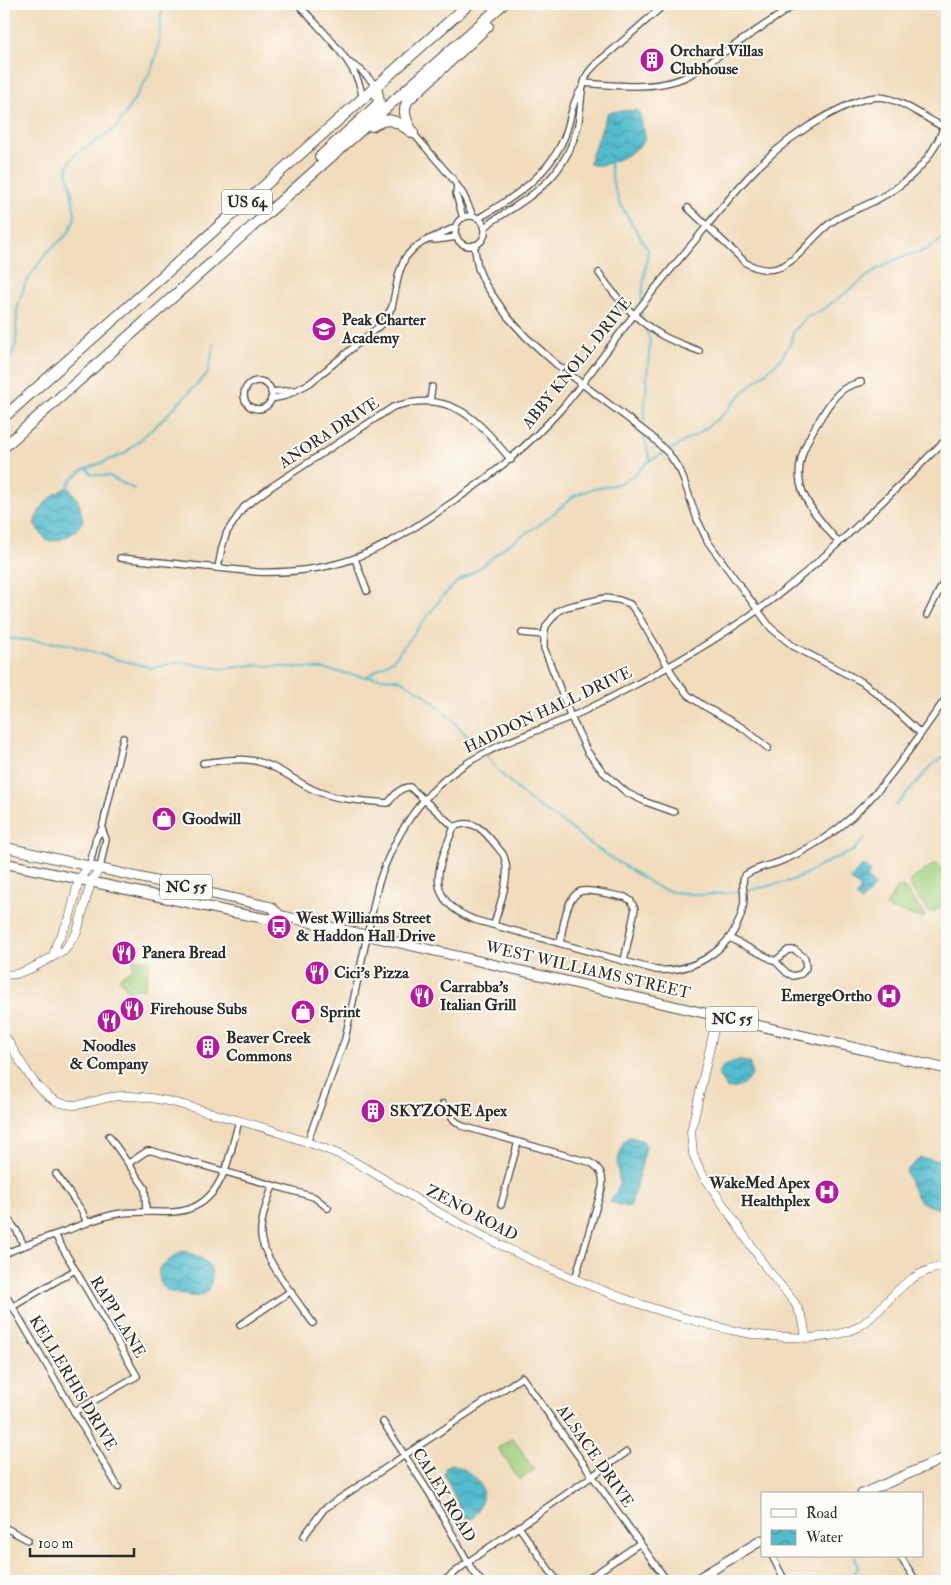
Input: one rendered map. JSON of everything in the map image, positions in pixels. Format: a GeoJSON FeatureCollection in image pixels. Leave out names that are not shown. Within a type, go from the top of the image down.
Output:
{"type":"FeatureCollection","features":[{"type":"Feature","properties":{"kind":"highway","name":"US 64"},"geometry":{"type":"LineString","coordinates":[[4,416],[470,4]]}},
{"type":"Feature","properties":{"kind":"highway","name":"US 64"},"geometry":{"type":"LineString","coordinates":[[4,447],[503,4]]}},
{"type":"Feature","properties":{"kind":"highway"},"geometry":{"type":"LineString","coordinates":[[413,133],[404,113],[408,100],[512,4]]}},
{"type":"Feature","properties":{"kind":"highway"},"geometry":{"type":"LineString","coordinates":[[280,200],[311,166],[375,107],[379,102],[376,86]]}},
{"type":"Feature","properties":{"kind":"highway"},"geometry":{"type":"LineString","coordinates":[[350,140],[379,122],[387,120],[395,121],[413,133]]}},
{"type":"Feature","properties":{"kind":"highway"},"geometry":{"type":"LineString","coordinates":[[4,452],[38,416]]}},
{"type":"Feature","properties":{"kind":"main road","name":"WEST WILLIAMS STREET"},"geometry":{"type":"LineString","coordinates":[[4,847],[271,907],[280,915],[947,1069]]}},
{"type":"Feature","properties":{"kind":"main road","name":"WEST WILLIAMS STREET"},"geometry":{"type":"LineString","coordinates":[[4,863],[268,919],[280,915]]}},
{"type":"Feature","properties":{"kind":"main road"},"geometry":{"type":"LineString","coordinates":[[868,1492],[947,1457]]}},
{"type":"Feature","properties":{"kind":"main road"},"geometry":{"type":"LineString","coordinates":[[694,1581],[761,1541]]}},
{"type":"Feature","properties":{"kind":"street"},"geometry":{"type":"LineString","coordinates":[[298,4],[348,62],[359,79],[362,99]]}},
{"type":"Feature","properties":{"kind":"street"},"geometry":{"type":"LineString","coordinates":[[479,218],[528,187],[540,175],[565,138],[576,97],[595,65],[665,4]]}},
{"type":"Feature","properties":{"kind":"street"},"geometry":{"type":"LineString","coordinates":[[583,86],[661,85],[677,81],[700,68],[796,4]]}},
{"type":"Feature","properties":{"kind":"street"},"geometry":{"type":"LineString","coordinates":[[348,62],[361,70],[376,86]]}},
{"type":"Feature","properties":{"kind":"street"},"geometry":{"type":"LineString","coordinates":[[485,228],[491,222],[540,190],[556,172],[566,156],[578,126],[582,108],[583,86]]}},
{"type":"Feature","properties":{"kind":"street","name":"ABBY KNOLL DRIVE"},"geometry":{"type":"LineString","coordinates":[[120,558],[257,572],[298,572],[355,559],[380,548],[412,530],[478,485],[511,460],[550,422],[729,196],[784,142],[810,125],[848,106],[866,99],[878,97],[890,98],[943,127]]}},
{"type":"Feature","properties":{"kind":"street"},"geometry":{"type":"LineString","coordinates":[[688,208],[746,263],[757,269],[769,271],[781,268],[791,262],[834,221],[878,199],[909,179],[936,145],[947,116]]}},
{"type":"Feature","properties":{"kind":"street"},"geometry":{"type":"LineString","coordinates":[[413,133],[452,178],[463,194],[473,216]]}},
{"type":"Feature","properties":{"kind":"street"},"geometry":{"type":"LineString","coordinates":[[557,152],[566,156]]}},
{"type":"Feature","properties":{"kind":"street"},"geometry":{"type":"LineString","coordinates":[[457,186],[456,194],[463,218]]}},
{"type":"Feature","properties":{"kind":"street"},"geometry":{"type":"LineString","coordinates":[[473,216],[479,218],[484,223],[485,228],[482,241],[474,245],[464,244],[457,237],[456,227],[458,222],[463,218],[473,216]]}},
{"type":"Feature","properties":{"kind":"street"},"geometry":{"type":"LineString","coordinates":[[271,399],[299,390],[383,323],[392,307],[399,273],[405,258],[418,245],[456,227]]}},
{"type":"Feature","properties":{"kind":"street"},"geometry":{"type":"LineString","coordinates":[[429,239],[457,237]]}},
{"type":"Feature","properties":{"kind":"street"},"geometry":{"type":"LineString","coordinates":[[474,245],[481,275],[489,291],[507,316],[526,337],[651,436],[669,454],[680,472],[708,542],[771,628],[786,642],[862,682],[879,695],[920,734]]}},
{"type":"Feature","properties":{"kind":"street"},"geometry":{"type":"LineString","coordinates":[[599,273],[619,301],[662,336],[699,351]]}},
{"type":"Feature","properties":{"kind":"street"},"geometry":{"type":"LineString","coordinates":[[256,382],[267,385],[271,392],[271,399],[264,408],[256,409],[247,403],[244,396],[246,389],[256,382]]}},
{"type":"Feature","properties":{"kind":"street"},"geometry":{"type":"LineString","coordinates":[[839,543],[808,505],[800,482],[799,466],[806,440],[834,398],[846,387],[861,382]]}},
{"type":"Feature","properties":{"kind":"street"},"geometry":{"type":"LineString","coordinates":[[430,401],[432,386]]}},
{"type":"Feature","properties":{"kind":"street"},"geometry":{"type":"LineString","coordinates":[[271,392],[299,390]]}},
{"type":"Feature","properties":{"kind":"street","name":"ANORA DRIVE"},"geometry":{"type":"LineString","coordinates":[[218,568],[227,532],[237,515],[252,500],[383,413],[403,404],[430,401],[454,407],[473,419],[511,460]]}},
{"type":"Feature","properties":{"kind":"street","name":"HADDON HALL DRIVE"},"geometry":{"type":"LineString","coordinates":[[307,1143],[345,1039],[378,885],[392,846],[408,819],[424,800],[444,779],[479,756],[571,717],[668,667],[756,610],[788,587],[839,543],[947,439]]}},
{"type":"Feature","properties":{"kind":"street"},"geometry":{"type":"LineString","coordinates":[[355,559],[367,591]]}},
{"type":"Feature","properties":{"kind":"street"},"geometry":{"type":"LineString","coordinates":[[926,616],[947,575]]}},
{"type":"Feature","properties":{"kind":"street"},"geometry":{"type":"LineString","coordinates":[[674,812],[636,798],[611,779],[591,757],[571,717],[544,648],[546,626],[552,617],[566,607],[605,598],[630,604],[683,689],[694,700],[743,728],[768,748]]}},
{"type":"Feature","properties":{"kind":"street"},"geometry":{"type":"LineString","coordinates":[[522,633],[544,635]]}},
{"type":"Feature","properties":{"kind":"street"},"geometry":{"type":"LineString","coordinates":[[494,926],[508,867],[503,854],[476,826],[468,823],[454,828],[440,862],[438,876],[440,890],[447,902],[457,912],[494,926],[656,970],[681,969],[692,966],[709,957],[729,938],[739,920],[743,907],[744,876],[804,851],[843,825],[878,792],[947,697]]}},
{"type":"Feature","properties":{"kind":"street"},"geometry":{"type":"LineString","coordinates":[[53,956],[57,942],[69,920],[79,879],[90,866],[96,838],[102,829],[123,738]]}},
{"type":"Feature","properties":{"kind":"street"},"geometry":{"type":"LineString","coordinates":[[203,763],[237,759],[251,760],[274,767],[312,790],[355,801],[388,803],[400,790],[410,787],[454,828]]}},
{"type":"Feature","properties":{"kind":"street"},"geometry":{"type":"LineString","coordinates":[[4,975],[16,974],[30,969],[64,951],[77,932],[91,882],[100,868],[106,839],[102,829]]}},
{"type":"Feature","properties":{"kind":"street"},"geometry":{"type":"LineString","coordinates":[[560,944],[569,903],[573,895],[584,891],[626,898],[631,901],[635,909],[624,961]]}},
{"type":"Feature","properties":{"kind":"street"},"geometry":{"type":"LineString","coordinates":[[729,938],[775,961],[780,968],[793,976],[801,974],[806,968],[805,958],[795,950],[788,950],[775,961]]}},
{"type":"Feature","properties":{"kind":"street"},"geometry":{"type":"LineString","coordinates":[[717,1016],[692,1122],[691,1141],[693,1154],[701,1172],[767,1269],[795,1303],[803,1320],[806,1337]]}},
{"type":"Feature","properties":{"kind":"street","name":"ZENO ROAD"},"geometry":{"type":"LineString","coordinates":[[4,1034],[39,1087],[47,1096],[60,1103],[75,1106],[118,1096],[142,1097],[239,1120],[307,1143],[348,1159],[468,1229],[575,1279],[654,1310],[724,1328],[756,1334],[806,1337],[839,1334],[857,1327],[875,1314],[910,1279],[926,1271],[947,1266]]}},
{"type":"Feature","properties":{"kind":"street"},"geometry":{"type":"LineString","coordinates":[[443,1104],[454,1120],[462,1126],[589,1162],[596,1166],[602,1175],[602,1188],[575,1279]]}},
{"type":"Feature","properties":{"kind":"street"},"geometry":{"type":"LineString","coordinates":[[4,1254],[118,1213],[174,1212],[190,1209],[210,1195],[218,1186],[225,1172],[239,1120]]}},
{"type":"Feature","properties":{"kind":"street"},"geometry":{"type":"LineString","coordinates":[[109,1136],[145,1188],[146,1212]]}},
{"type":"Feature","properties":{"kind":"street"},"geometry":{"type":"LineString","coordinates":[[501,1205],[518,1142]]}},
{"type":"Feature","properties":{"kind":"street"},"geometry":{"type":"LineString","coordinates":[[129,1163],[147,1151],[152,1151],[314,1197],[328,1208]]}},
{"type":"Feature","properties":{"kind":"street"},"geometry":{"type":"LineString","coordinates":[[56,1174],[82,1211],[87,1223]]}},
{"type":"Feature","properties":{"kind":"street"},"geometry":{"type":"LineString","coordinates":[[273,1186],[262,1222],[261,1237],[268,1255],[313,1323]]}},
{"type":"Feature","properties":{"kind":"street"},"geometry":{"type":"LineString","coordinates":[[4,1213],[17,1231],[24,1246]]}},
{"type":"Feature","properties":{"kind":"street","name":"RAPP LANE"},"geometry":{"type":"LineString","coordinates":[[54,1235],[137,1376],[74,1412]]}},
{"type":"Feature","properties":{"kind":"street"},"geometry":{"type":"LineString","coordinates":[[12,1307],[74,1270]]}},
{"type":"Feature","properties":{"kind":"street"},"geometry":{"type":"LineString","coordinates":[[240,1326],[291,1291]]}},
{"type":"Feature","properties":{"kind":"street","name":"KELLERHIS DRIVE"},"geometry":{"type":"LineString","coordinates":[[4,1292],[118,1486]]}},
{"type":"Feature","properties":{"kind":"street","name":"ALSACE DRIVE"},"geometry":{"type":"LineString","coordinates":[[405,1455],[522,1377],[667,1581]]}},
{"type":"Feature","properties":{"kind":"street","name":"CALEY ROAD"},"geometry":{"type":"LineString","coordinates":[[383,1422],[430,1494],[468,1562],[481,1581]]}},
{"type":"Feature","properties":{"kind":"street"},"geometry":{"type":"LineString","coordinates":[[444,1581],[468,1562],[627,1452]]}},
{"type":"Feature","properties":{"kind":"street"},"geometry":{"type":"LineString","coordinates":[[304,1536],[324,1509],[405,1455]]}},
{"type":"Feature","properties":{"kind":"street"},"geometry":{"type":"LineString","coordinates":[[4,1527],[28,1540]]}},
{"type":"Feature","properties":{"kind":"street"},"geometry":{"type":"LineString","coordinates":[[519,1527],[557,1581]]}},
{"type":"Feature","properties":{"kind":"street"},"geometry":{"type":"LineString","coordinates":[[586,1581],[640,1543]]}},
{"type":"Feature","properties":{"kind":"street"},"geometry":{"type":"LineString","coordinates":[[773,1558],[785,1581]]}},
{"type":"Feature","properties":{"kind":"street"},"geometry":{"type":"LineString","coordinates":[[901,1558],[916,1581]]}},
{"type":"Feature","properties":{"kind":"green space"},"geometry":{"type":"Polygon","coordinates":[[[934,864],[938,864],[947,876],[947,902],[933,912],[929,912],[910,886],[910,881],[934,864]]]}},
{"type":"Feature","properties":{"kind":"green space"},"geometry":{"type":"Polygon","coordinates":[[[900,886],[904,888],[925,915],[923,918],[889,909],[886,906],[896,888],[900,886]]]}},
{"type":"Feature","properties":{"kind":"green space"},"geometry":{"type":"Polygon","coordinates":[[[135,958],[150,961],[144,989],[127,990],[119,978],[132,969],[135,958]]]}},
{"type":"Feature","properties":{"kind":"green space"},"geometry":{"type":"Polygon","coordinates":[[[513,1438],[534,1470],[519,1480],[498,1448],[513,1438]]]}},
{"type":"Feature","properties":{"kind":"water"},"geometry":{"type":"Polygon","coordinates":[[[637,110],[645,134],[641,145],[627,155],[609,163],[594,165],[589,163],[607,114],[610,112],[637,110]]]}},
{"type":"Feature","properties":{"kind":"water"},"geometry":{"type":"Polygon","coordinates":[[[67,487],[76,498],[83,521],[68,536],[59,540],[47,541],[34,524],[36,518],[46,502],[67,487]]]}},
{"type":"Feature","properties":{"kind":"water"},"geometry":{"type":"Polygon","coordinates":[[[863,865],[870,871],[867,878],[875,886],[861,902],[856,897],[861,889],[850,879],[863,865]]]}},
{"type":"Feature","properties":{"kind":"water"},"geometry":{"type":"Polygon","coordinates":[[[739,1060],[750,1063],[752,1076],[737,1088],[726,1088],[718,1074],[724,1066],[739,1060]]]}},
{"type":"Feature","properties":{"kind":"water"},"geometry":{"type":"Polygon","coordinates":[[[631,1137],[643,1141],[646,1147],[631,1206],[627,1207],[610,1202],[620,1184],[617,1164],[624,1141],[631,1137]]]}},
{"type":"Feature","properties":{"kind":"water"},"geometry":{"type":"Polygon","coordinates":[[[920,1158],[947,1161],[947,1211],[923,1203],[915,1195],[906,1171],[920,1158]]]}},
{"type":"Feature","properties":{"kind":"water"},"geometry":{"type":"Polygon","coordinates":[[[184,1251],[201,1258],[211,1270],[211,1282],[203,1295],[189,1296],[176,1294],[163,1287],[159,1268],[184,1251]]]}},
{"type":"Feature","properties":{"kind":"water"},"geometry":{"type":"Polygon","coordinates":[[[452,1464],[471,1474],[480,1484],[482,1497],[472,1519],[465,1518],[444,1474],[446,1467],[452,1464]]]}},
{"type":"Feature","properties":{"kind":"waterway"},"geometry":{"type":"LineString","coordinates":[[4,369],[16,344],[17,310],[25,284],[46,253],[68,234],[74,220],[75,213],[67,174],[68,165],[75,155],[117,127],[140,90],[152,69],[158,48],[162,4]]}},
{"type":"Feature","properties":{"kind":"waterway"},"geometry":{"type":"LineString","coordinates":[[610,162],[613,184],[620,204],[648,250],[641,303]]}},
{"type":"Feature","properties":{"kind":"waterway"},"geometry":{"type":"LineString","coordinates":[[366,677],[394,659],[443,596],[457,582],[481,567],[506,546],[542,523],[574,496],[589,490],[618,484],[634,475],[650,460],[699,433],[724,414],[743,392],[781,359],[790,344],[794,331],[807,317],[824,309],[876,270],[901,257],[921,252],[947,237]]}},
{"type":"Feature","properties":{"kind":"waterway"},"geometry":{"type":"LineString","coordinates":[[641,310],[643,320]]}},
{"type":"Feature","properties":{"kind":"waterway"},"geometry":{"type":"LineString","coordinates":[[643,428],[650,341],[644,325]]}},
{"type":"Feature","properties":{"kind":"waterway"},"geometry":{"type":"LineString","coordinates":[[67,487],[73,478],[83,470],[124,454],[159,423],[208,373],[214,344]]}},
{"type":"Feature","properties":{"kind":"waterway"},"geometry":{"type":"LineString","coordinates":[[643,433],[650,460]]}},
{"type":"Feature","properties":{"kind":"waterway"},"geometry":{"type":"LineString","coordinates":[[88,469],[91,474],[109,476],[134,489]]}},
{"type":"Feature","properties":{"kind":"waterway"},"geometry":{"type":"LineString","coordinates":[[4,638],[67,644],[153,668],[179,662],[223,669],[253,665],[323,669],[365,677],[396,679],[421,692],[442,710],[483,752]]}},
{"type":"Feature","properties":{"kind":"waterway"},"geometry":{"type":"LineString","coordinates":[[486,755],[500,773],[529,800],[596,848],[657,887],[672,892],[703,895],[741,892]]}},
{"type":"Feature","properties":{"kind":"waterway"},"geometry":{"type":"LineString","coordinates":[[896,806],[932,765],[943,757],[947,759]]}},
{"type":"Feature","properties":{"kind":"waterway"},"geometry":{"type":"LineString","coordinates":[[746,891],[800,877],[833,859],[853,851],[865,838]]}},
{"type":"Feature","properties":{"kind":"waterway"},"geometry":{"type":"LineString","coordinates":[[847,1581],[858,1568],[856,1558]]}},
{"type":"Feature","properties":{"kind":"place","name":"Orchard Villas Clubhouse"},"geometry":{"type":"Point","coordinates":[652,60]}},
{"type":"Feature","properties":{"kind":"place","name":"Peak Charter Academy"},"geometry":{"type":"Point","coordinates":[324,329]}},
{"type":"Feature","properties":{"kind":"place","name":"Goodwill"},"geometry":{"type":"Point","coordinates":[164,819]}},
{"type":"Feature","properties":{"kind":"place","name":"West Williams Street & Haddon Hall Drive"},"geometry":{"type":"Point","coordinates":[279,927]}},
{"type":"Feature","properties":{"kind":"place","name":"Panera Bread"},"geometry":{"type":"Point","coordinates":[124,953]}},
{"type":"Feature","properties":{"kind":"place","name":"Cici's Pizza"},"geometry":{"type":"Point","coordinates":[317,973]}},
{"type":"Feature","properties":{"kind":"place","name":"Carrabba's Italian Grill"},"geometry":{"type":"Point","coordinates":[422,996]}},
{"type":"Feature","properties":{"kind":"place","name":"EmergeOrtho"},"geometry":{"type":"Point","coordinates":[889,996]}},
{"type":"Feature","properties":{"kind":"place","name":"Firehouse Subs"},"geometry":{"type":"Point","coordinates":[132,1009]}},
{"type":"Feature","properties":{"kind":"place","name":"Sprint"},"geometry":{"type":"Point","coordinates":[303,1012]}},
{"type":"Feature","properties":{"kind":"place","name":"Noodles & Company"},"geometry":{"type":"Point","coordinates":[109,1021]}},
{"type":"Feature","properties":{"kind":"place","name":"Beaver Creek Commons"},"geometry":{"type":"Point","coordinates":[208,1047]}},
{"type":"Feature","properties":{"kind":"place","name":"SKYZONE Apex"},"geometry":{"type":"Point","coordinates":[373,1111]}},
{"type":"Feature","properties":{"kind":"place","name":"WakeMed Apex Healthplex"},"geometry":{"type":"Point","coordinates":[827,1192]}}]}
